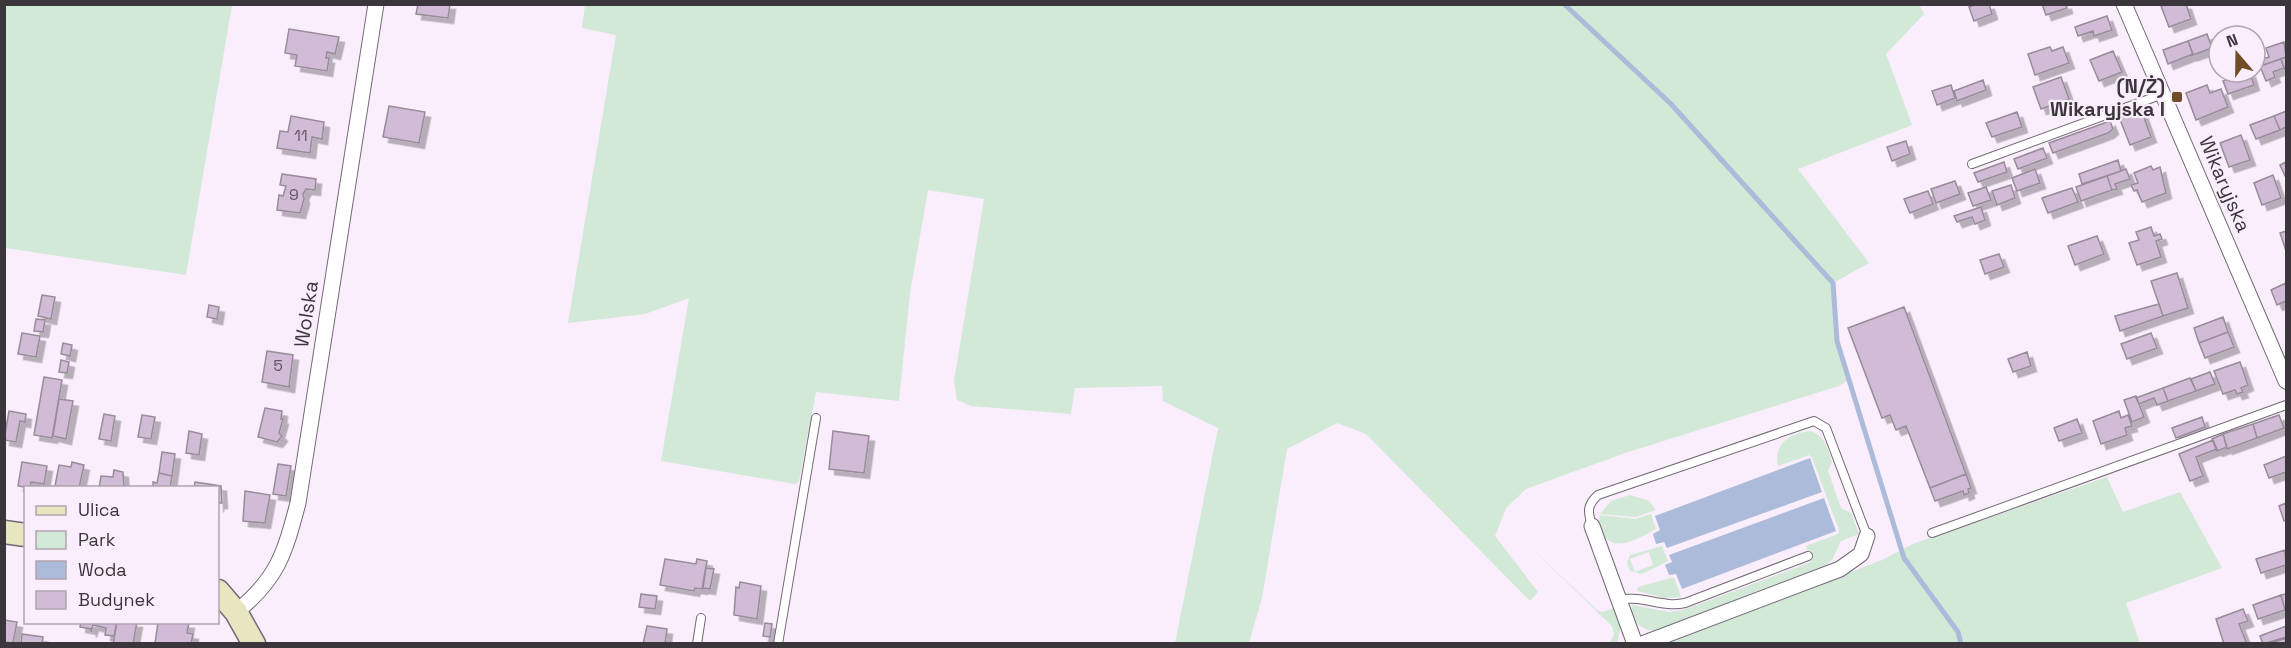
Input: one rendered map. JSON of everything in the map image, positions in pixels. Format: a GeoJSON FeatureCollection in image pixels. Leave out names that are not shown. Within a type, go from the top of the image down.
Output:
{"type":"FeatureCollection","features":[{"type":"Feature","properties":{"kind":"street","name":"Wolska"},"geometry":{"type":"LineString","coordinates":[[236,612],[257,594],[284,555],[298,502],[376,4]]}},
{"type":"Feature","properties":{"kind":"street","name":"Wikaryjska"},"geometry":{"type":"LineString","coordinates":[[2124,4],[2286,381]]}},
{"type":"Feature","properties":{"kind":"street"},"geometry":{"type":"LineString","coordinates":[[1593,526],[1635,644]]}},
{"type":"Feature","properties":{"kind":"street"},"geometry":{"type":"LineString","coordinates":[[4,531],[24,535]]}},
{"type":"Feature","properties":{"kind":"street"},"geometry":{"type":"LineString","coordinates":[[1642,644],[1840,569],[1861,554],[1867,536]]}},
{"type":"Feature","properties":{"kind":"street"},"geometry":{"type":"LineString","coordinates":[[219,592],[236,612],[254,644]]}},
{"type":"Feature","properties":{"kind":"lane"},"geometry":{"type":"LineString","coordinates":[[1972,164],[2163,94]]}},
{"type":"Feature","properties":{"kind":"lane"},"geometry":{"type":"LineString","coordinates":[[1932,533],[2286,405]]}},
{"type":"Feature","properties":{"kind":"lane"},"geometry":{"type":"LineString","coordinates":[[778,644],[816,418]]}},
{"type":"Feature","properties":{"kind":"lane"},"geometry":{"type":"LineString","coordinates":[[1593,526],[1587,510],[1598,495],[1814,420],[1821,422],[1826,428],[1867,536]]}},
{"type":"Feature","properties":{"kind":"lane"},"geometry":{"type":"LineString","coordinates":[[1620,600],[1638,599],[1670,605],[1685,603],[1808,556]]}},
{"type":"Feature","properties":{"kind":"lane"},"geometry":{"type":"LineString","coordinates":[[697,644],[701,618]]}},
{"type":"Feature","properties":{"kind":"green space"},"geometry":{"type":"Polygon","coordinates":[[[1919,4],[1924,14],[1886,54],[1912,125],[1798,169],[1869,263],[1833,283],[1837,341],[1850,379],[1839,386],[1625,453],[1526,489],[1506,508],[1495,536],[1538,592],[1530,601],[1366,434],[1337,423],[1287,449],[1262,598],[1249,643],[1175,643],[1218,428],[1163,401],[1162,386],[1075,388],[1071,414],[971,406],[957,400],[954,381],[984,199],[928,190],[910,293],[899,401],[816,392],[799,481],[795,484],[661,461],[689,298],[645,314],[568,323],[616,35],[582,28],[585,5],[1919,4]]]}},
{"type":"Feature","properties":{"kind":"green space"},"geometry":{"type":"Polygon","coordinates":[[[4,5],[232,5],[186,275],[5,248],[4,5]]]}},
{"type":"Feature","properties":{"kind":"green space"},"geometry":{"type":"Polygon","coordinates":[[[1810,431],[1822,439],[1827,448],[1832,462],[1828,471],[1841,508],[1851,513],[1859,534],[1841,541],[1832,560],[1819,570],[1658,630],[1648,630],[1640,626],[1630,609],[1633,605],[1669,612],[1686,609],[1811,562],[1806,546],[1838,534],[1839,530],[1812,458],[1809,455],[1778,466],[1778,452],[1785,441],[1796,434],[1810,431]]]}},
{"type":"Feature","properties":{"kind":"green space"},"geometry":{"type":"Polygon","coordinates":[[[2107,477],[2123,512],[2180,492],[2222,568],[2126,603],[2140,643],[1661,644],[1882,560],[1915,543],[2107,477]]]}},
{"type":"Feature","properties":{"kind":"green space"},"geometry":{"type":"Polygon","coordinates":[[[1630,495],[1649,501],[1656,510],[1636,517],[1600,514],[1611,501],[1630,495]]]}},
{"type":"Feature","properties":{"kind":"green space"},"geometry":{"type":"Polygon","coordinates":[[[1651,514],[1656,529],[1635,540],[1621,544],[1614,543],[1602,533],[1600,515],[1636,519],[1651,514]]]}},
{"type":"Feature","properties":{"kind":"green space"},"geometry":{"type":"Polygon","coordinates":[[[1526,543],[1597,610],[1602,612],[1614,608],[1621,627],[1617,643],[1610,643],[1614,634],[1612,626],[1526,543]]]}},
{"type":"Feature","properties":{"kind":"green space"},"geometry":{"type":"Polygon","coordinates":[[[1662,546],[1668,561],[1642,574],[1630,571],[1627,563],[1630,555],[1662,546]],[[1649,552],[1630,559],[1635,572],[1653,565],[1649,552]]]}},
{"type":"Feature","properties":{"kind":"green space"},"geometry":{"type":"Polygon","coordinates":[[[1674,577],[1681,597],[1664,598],[1637,591],[1638,587],[1674,577]]]}},
{"type":"Feature","properties":{"kind":"water"},"geometry":{"type":"Polygon","coordinates":[[[1810,458],[1822,492],[1667,548],[1664,542],[1656,544],[1653,534],[1660,530],[1655,516],[1810,458]]]}},
{"type":"Feature","properties":{"kind":"water"},"geometry":{"type":"Polygon","coordinates":[[[1824,498],[1836,531],[1682,589],[1676,574],[1669,575],[1665,565],[1672,562],[1669,555],[1824,498]]]}},
{"type":"Feature","properties":{"kind":"building"},"geometry":{"type":"Polygon","coordinates":[[[418,4],[450,4],[448,18],[416,14],[418,4]]]}},
{"type":"Feature","properties":{"kind":"building"},"geometry":{"type":"Polygon","coordinates":[[[1976,4],[1989,4],[1992,14],[1974,21],[1969,7],[1976,4]]]}},
{"type":"Feature","properties":{"kind":"building"},"geometry":{"type":"Polygon","coordinates":[[[2042,4],[2066,4],[2067,8],[2046,15],[2042,4]]]}},
{"type":"Feature","properties":{"kind":"building"},"geometry":{"type":"Polygon","coordinates":[[[2186,4],[2191,19],[2169,27],[2161,6],[2186,4]]]}},
{"type":"Feature","properties":{"kind":"building"},"geometry":{"type":"Polygon","coordinates":[[[2107,16],[2112,30],[2094,36],[2093,31],[2078,36],[2075,27],[2107,16]]]}},
{"type":"Feature","properties":{"kind":"building"},"geometry":{"type":"Polygon","coordinates":[[[289,29],[339,37],[335,54],[327,52],[326,58],[329,58],[327,71],[295,66],[297,55],[285,53],[289,29]]]}},
{"type":"Feature","properties":{"kind":"building"},"geometry":{"type":"Polygon","coordinates":[[[2207,34],[2207,50],[2193,55],[2188,41],[2207,34]]]}},
{"type":"Feature","properties":{"kind":"building"},"geometry":{"type":"Polygon","coordinates":[[[2188,41],[2193,54],[2168,64],[2163,50],[2188,41]]]}},
{"type":"Feature","properties":{"kind":"building"},"geometry":{"type":"Polygon","coordinates":[[[2284,42],[2286,57],[2267,64],[2269,57],[2267,48],[2284,42]]]}},
{"type":"Feature","properties":{"kind":"building"},"geometry":{"type":"Polygon","coordinates":[[[2050,47],[2052,51],[2063,47],[2069,63],[2035,75],[2028,54],[2050,47]]]}},
{"type":"Feature","properties":{"kind":"building"},"geometry":{"type":"Polygon","coordinates":[[[2113,51],[2122,72],[2099,81],[2090,60],[2113,51]]]}},
{"type":"Feature","properties":{"kind":"building"},"geometry":{"type":"Polygon","coordinates":[[[2286,57],[2286,69],[2285,70],[2281,59],[2286,57]]]}},
{"type":"Feature","properties":{"kind":"building"},"geometry":{"type":"Polygon","coordinates":[[[2281,59],[2284,68],[2273,72],[2275,77],[2267,81],[2267,64],[2281,59]]]}},
{"type":"Feature","properties":{"kind":"building"},"geometry":{"type":"Polygon","coordinates":[[[2061,77],[2069,99],[2041,109],[2033,87],[2061,77]]]}},
{"type":"Feature","properties":{"kind":"building"},"geometry":{"type":"Polygon","coordinates":[[[1983,80],[1986,90],[1957,101],[1954,91],[1983,80]]]}},
{"type":"Feature","properties":{"kind":"building"},"geometry":{"type":"Polygon","coordinates":[[[2224,84],[2254,84],[2254,85],[2228,94],[2224,84]]]}},
{"type":"Feature","properties":{"kind":"building"},"geometry":{"type":"Polygon","coordinates":[[[1951,85],[1955,98],[1937,105],[1932,91],[1951,85]]]}},
{"type":"Feature","properties":{"kind":"building"},"geometry":{"type":"Polygon","coordinates":[[[2207,85],[2210,93],[2221,89],[2228,107],[2196,120],[2186,93],[2207,85]]]}},
{"type":"Feature","properties":{"kind":"building"},"geometry":{"type":"Polygon","coordinates":[[[389,106],[425,112],[419,143],[383,137],[389,106]]]}},
{"type":"Feature","properties":{"kind":"building"},"geometry":{"type":"Polygon","coordinates":[[[2141,109],[2151,137],[2130,145],[2119,117],[2141,109]]]}},
{"type":"Feature","properties":{"kind":"building"},"geometry":{"type":"Polygon","coordinates":[[[2286,111],[2286,127],[2280,130],[2274,116],[2286,111]]]}},
{"type":"Feature","properties":{"kind":"building"},"geometry":{"type":"Polygon","coordinates":[[[2017,112],[2022,127],[1992,137],[1986,123],[2017,112]]]}},
{"type":"Feature","properties":{"kind":"building"},"geometry":{"type":"Polygon","coordinates":[[[291,116],[324,122],[322,139],[312,137],[310,153],[277,148],[280,131],[288,132],[291,116]]]}},
{"type":"Feature","properties":{"kind":"building"},"geometry":{"type":"Polygon","coordinates":[[[2274,116],[2280,130],[2256,139],[2250,125],[2274,116]]]}},
{"type":"Feature","properties":{"kind":"building"},"geometry":{"type":"Polygon","coordinates":[[[2110,121],[2113,129],[2108,133],[2053,153],[2049,143],[2110,121]]]}},
{"type":"Feature","properties":{"kind":"building"},"geometry":{"type":"Polygon","coordinates":[[[2241,135],[2250,160],[2229,167],[2220,143],[2241,135]]]}},
{"type":"Feature","properties":{"kind":"building"},"geometry":{"type":"Polygon","coordinates":[[[1906,141],[1910,154],[1892,161],[1887,147],[1906,141]]]}},
{"type":"Feature","properties":{"kind":"building"},"geometry":{"type":"Polygon","coordinates":[[[2043,148],[2047,158],[2018,169],[2014,159],[2043,148]]]}},
{"type":"Feature","properties":{"kind":"building"},"geometry":{"type":"Polygon","coordinates":[[[2118,160],[2121,171],[2082,184],[2079,174],[2118,160]]]}},
{"type":"Feature","properties":{"kind":"building"},"geometry":{"type":"Polygon","coordinates":[[[2004,162],[2007,172],[1978,182],[1974,173],[2004,162]]]}},
{"type":"Feature","properties":{"kind":"building"},"geometry":{"type":"Polygon","coordinates":[[[2286,162],[2286,176],[2285,176],[2280,165],[2286,162]]]}},
{"type":"Feature","properties":{"kind":"building"},"geometry":{"type":"Polygon","coordinates":[[[2151,166],[2153,170],[2160,167],[2166,193],[2142,202],[2137,190],[2134,191],[2131,185],[2138,183],[2134,173],[2151,166]]]}},
{"type":"Feature","properties":{"kind":"building"},"geometry":{"type":"Polygon","coordinates":[[[2035,169],[2040,183],[2017,191],[2012,178],[2035,169]]]}},
{"type":"Feature","properties":{"kind":"building"},"geometry":{"type":"Polygon","coordinates":[[[2126,169],[2130,179],[2115,184],[2117,189],[2112,190],[2107,176],[2126,169]]]}},
{"type":"Feature","properties":{"kind":"building"},"geometry":{"type":"Polygon","coordinates":[[[282,174],[316,179],[315,190],[306,189],[303,194],[300,213],[277,210],[279,195],[283,196],[286,186],[280,185],[282,174]]]}},
{"type":"Feature","properties":{"kind":"building"},"geometry":{"type":"Polygon","coordinates":[[[2273,175],[2281,198],[2262,205],[2254,183],[2273,175]]]}},
{"type":"Feature","properties":{"kind":"building"},"geometry":{"type":"Polygon","coordinates":[[[2107,176],[2112,190],[2081,201],[2076,187],[2107,176]]]}},
{"type":"Feature","properties":{"kind":"building"},"geometry":{"type":"Polygon","coordinates":[[[1955,181],[1960,194],[1936,203],[1931,189],[1955,181]]]}},
{"type":"Feature","properties":{"kind":"building"},"geometry":{"type":"Polygon","coordinates":[[[2011,185],[2015,198],[1997,205],[1992,191],[2011,185]]]}},
{"type":"Feature","properties":{"kind":"building"},"geometry":{"type":"Polygon","coordinates":[[[1986,187],[1991,200],[1973,206],[1968,193],[1986,187]]]}},
{"type":"Feature","properties":{"kind":"building"},"geometry":{"type":"Polygon","coordinates":[[[2072,188],[2078,202],[2048,213],[2042,198],[2072,188]]]}},
{"type":"Feature","properties":{"kind":"building"},"geometry":{"type":"Polygon","coordinates":[[[1928,191],[1933,204],[1910,213],[1904,199],[1928,191]]]}},
{"type":"Feature","properties":{"kind":"building"},"geometry":{"type":"Polygon","coordinates":[[[1981,207],[1985,220],[1975,224],[1972,217],[1957,222],[1954,216],[1981,207]]]}},
{"type":"Feature","properties":{"kind":"building"},"geometry":{"type":"Polygon","coordinates":[[[2151,227],[2154,236],[2160,234],[2162,239],[2156,241],[2161,257],[2137,265],[2129,243],[2139,240],[2136,232],[2151,227]]]}},
{"type":"Feature","properties":{"kind":"building"},"geometry":{"type":"Polygon","coordinates":[[[2286,231],[2286,251],[2280,233],[2286,231]]]}},
{"type":"Feature","properties":{"kind":"building"},"geometry":{"type":"Polygon","coordinates":[[[2097,236],[2104,254],[2075,265],[2068,246],[2097,236]]]}},
{"type":"Feature","properties":{"kind":"building"},"geometry":{"type":"Polygon","coordinates":[[[1999,254],[2004,267],[1985,274],[1980,260],[1999,254]]]}},
{"type":"Feature","properties":{"kind":"building"},"geometry":{"type":"Polygon","coordinates":[[[2177,273],[2188,308],[2163,316],[2151,281],[2177,273]]]}},
{"type":"Feature","properties":{"kind":"building"},"geometry":{"type":"Polygon","coordinates":[[[2286,283],[2286,301],[2277,305],[2271,290],[2286,283]]]}},
{"type":"Feature","properties":{"kind":"building"},"geometry":{"type":"Polygon","coordinates":[[[42,295],[55,297],[51,319],[38,316],[42,295]]]}},
{"type":"Feature","properties":{"kind":"building"},"geometry":{"type":"Polygon","coordinates":[[[2159,304],[2163,316],[2120,331],[2115,316],[2159,304]]]}},
{"type":"Feature","properties":{"kind":"building"},"geometry":{"type":"Polygon","coordinates":[[[209,305],[219,307],[217,319],[207,317],[209,305]]]}},
{"type":"Feature","properties":{"kind":"building"},"geometry":{"type":"Polygon","coordinates":[[[1904,307],[1966,474],[1930,488],[1906,426],[1896,430],[1890,415],[1882,418],[1848,328],[1904,307]]]}},
{"type":"Feature","properties":{"kind":"building"},"geometry":{"type":"Polygon","coordinates":[[[2223,317],[2228,332],[2199,343],[2194,328],[2223,317]]]}},
{"type":"Feature","properties":{"kind":"building"},"geometry":{"type":"Polygon","coordinates":[[[36,319],[45,320],[43,332],[34,331],[36,319]]]}},
{"type":"Feature","properties":{"kind":"building"},"geometry":{"type":"Polygon","coordinates":[[[2228,332],[2234,347],[2205,358],[2199,343],[2228,332]]]}},
{"type":"Feature","properties":{"kind":"building"},"geometry":{"type":"Polygon","coordinates":[[[22,333],[40,336],[36,357],[18,354],[22,333]]]}},
{"type":"Feature","properties":{"kind":"building"},"geometry":{"type":"Polygon","coordinates":[[[2151,333],[2157,348],[2127,359],[2121,344],[2151,333]]]}},
{"type":"Feature","properties":{"kind":"building"},"geometry":{"type":"Polygon","coordinates":[[[63,343],[72,345],[70,356],[61,354],[63,343]]]}},
{"type":"Feature","properties":{"kind":"building"},"geometry":{"type":"Polygon","coordinates":[[[267,351],[293,355],[289,387],[262,382],[267,351]]]}},
{"type":"Feature","properties":{"kind":"building"},"geometry":{"type":"Polygon","coordinates":[[[2027,352],[2031,366],[2013,372],[2008,359],[2027,352]]]}},
{"type":"Feature","properties":{"kind":"building"},"geometry":{"type":"Polygon","coordinates":[[[61,360],[69,362],[67,373],[59,372],[61,360]]]}},
{"type":"Feature","properties":{"kind":"building"},"geometry":{"type":"Polygon","coordinates":[[[2240,362],[2248,385],[2241,388],[2243,392],[2237,394],[2235,390],[2223,394],[2214,371],[2240,362]]]}},
{"type":"Feature","properties":{"kind":"building"},"geometry":{"type":"Polygon","coordinates":[[[2210,372],[2215,384],[2196,391],[2191,379],[2210,372]]]}},
{"type":"Feature","properties":{"kind":"building"},"geometry":{"type":"Polygon","coordinates":[[[44,377],[62,380],[52,438],[34,435],[44,377]]]}},
{"type":"Feature","properties":{"kind":"building"},"geometry":{"type":"Polygon","coordinates":[[[2190,378],[2196,391],[2168,401],[2163,388],[2190,378]]]}},
{"type":"Feature","properties":{"kind":"building"},"geometry":{"type":"Polygon","coordinates":[[[2163,388],[2168,401],[2157,405],[2154,398],[2139,404],[2136,398],[2163,388]]]}},
{"type":"Feature","properties":{"kind":"building"},"geometry":{"type":"Polygon","coordinates":[[[2136,396],[2144,417],[2132,422],[2124,400],[2136,396]]]}},
{"type":"Feature","properties":{"kind":"building"},"geometry":{"type":"Polygon","coordinates":[[[59,399],[73,401],[66,439],[53,436],[59,399]]]}},
{"type":"Feature","properties":{"kind":"building"},"geometry":{"type":"Polygon","coordinates":[[[265,408],[282,411],[281,419],[283,419],[279,433],[282,436],[277,442],[258,437],[265,408]]]}},
{"type":"Feature","properties":{"kind":"building"},"geometry":{"type":"Polygon","coordinates":[[[9,411],[26,414],[25,422],[20,421],[16,442],[4,440],[9,411]]]}},
{"type":"Feature","properties":{"kind":"building"},"geometry":{"type":"Polygon","coordinates":[[[2119,411],[2121,418],[2128,415],[2132,426],[2125,428],[2127,435],[2101,444],[2093,421],[2119,411]]]}},
{"type":"Feature","properties":{"kind":"building"},"geometry":{"type":"Polygon","coordinates":[[[104,414],[115,416],[111,441],[99,439],[104,414]]]}},
{"type":"Feature","properties":{"kind":"building"},"geometry":{"type":"Polygon","coordinates":[[[142,415],[155,417],[151,439],[138,437],[142,415]]]}},
{"type":"Feature","properties":{"kind":"building"},"geometry":{"type":"Polygon","coordinates":[[[2279,415],[2284,428],[2257,438],[2253,424],[2279,415]]]}},
{"type":"Feature","properties":{"kind":"building"},"geometry":{"type":"Polygon","coordinates":[[[2202,417],[2205,427],[2176,438],[2172,428],[2202,417]]]}},
{"type":"Feature","properties":{"kind":"building"},"geometry":{"type":"Polygon","coordinates":[[[2077,419],[2082,433],[2059,441],[2054,428],[2077,419]]]}},
{"type":"Feature","properties":{"kind":"building"},"geometry":{"type":"Polygon","coordinates":[[[2253,424],[2257,438],[2227,449],[2223,434],[2253,424]]]}},
{"type":"Feature","properties":{"kind":"building"},"geometry":{"type":"Polygon","coordinates":[[[189,431],[202,434],[199,455],[186,453],[189,431]]]}},
{"type":"Feature","properties":{"kind":"building"},"geometry":{"type":"Polygon","coordinates":[[[833,431],[869,436],[864,473],[829,469],[833,431]]]}},
{"type":"Feature","properties":{"kind":"building"},"geometry":{"type":"Polygon","coordinates":[[[2223,434],[2227,447],[2217,451],[2212,439],[2223,434]]]}},
{"type":"Feature","properties":{"kind":"building"},"geometry":{"type":"Polygon","coordinates":[[[2213,440],[2217,449],[2196,457],[2203,476],[2190,481],[2179,454],[2213,440]]]}},
{"type":"Feature","properties":{"kind":"building"},"geometry":{"type":"Polygon","coordinates":[[[162,452],[175,454],[172,476],[159,473],[162,452]]]}},
{"type":"Feature","properties":{"kind":"building"},"geometry":{"type":"Polygon","coordinates":[[[2286,456],[2286,472],[2269,478],[2264,465],[2286,456]]]}},
{"type":"Feature","properties":{"kind":"building"},"geometry":{"type":"Polygon","coordinates":[[[22,462],[47,466],[44,484],[31,482],[30,486],[18,486],[22,462]]]}},
{"type":"Feature","properties":{"kind":"building"},"geometry":{"type":"Polygon","coordinates":[[[72,462],[84,465],[79,486],[55,486],[59,465],[71,467],[72,462]]]}},
{"type":"Feature","properties":{"kind":"building"},"geometry":{"type":"Polygon","coordinates":[[[278,464],[291,466],[286,496],[273,494],[278,464]]]}},
{"type":"Feature","properties":{"kind":"building"},"geometry":{"type":"Polygon","coordinates":[[[114,470],[123,472],[124,486],[99,486],[101,476],[113,477],[114,470]]]}},
{"type":"Feature","properties":{"kind":"building"},"geometry":{"type":"Polygon","coordinates":[[[159,473],[172,476],[170,486],[153,486],[153,482],[157,483],[159,473]]]}},
{"type":"Feature","properties":{"kind":"building"},"geometry":{"type":"Polygon","coordinates":[[[1966,474],[1971,488],[1968,489],[1969,493],[1964,495],[1963,491],[1935,501],[1930,488],[1966,474]]]}},
{"type":"Feature","properties":{"kind":"building"},"geometry":{"type":"Polygon","coordinates":[[[195,482],[221,486],[222,503],[219,503],[219,486],[194,486],[195,482]]]}},
{"type":"Feature","properties":{"kind":"building"},"geometry":{"type":"Polygon","coordinates":[[[245,491],[270,495],[265,523],[243,521],[245,491]]]}},
{"type":"Feature","properties":{"kind":"building"},"geometry":{"type":"Polygon","coordinates":[[[2286,503],[2286,520],[2284,521],[2279,506],[2286,503]]]}},
{"type":"Feature","properties":{"kind":"building"},"geometry":{"type":"Polygon","coordinates":[[[2285,550],[2286,565],[2261,573],[2256,559],[2285,550]]]}},
{"type":"Feature","properties":{"kind":"building"},"geometry":{"type":"Polygon","coordinates":[[[665,559],[696,564],[697,559],[707,561],[702,589],[695,588],[694,591],[660,585],[665,559]]]}},
{"type":"Feature","properties":{"kind":"building"},"geometry":{"type":"Polygon","coordinates":[[[706,568],[714,569],[710,589],[703,588],[706,568]]]}},
{"type":"Feature","properties":{"kind":"building"},"geometry":{"type":"Polygon","coordinates":[[[740,582],[761,586],[757,619],[734,615],[736,587],[739,588],[740,582]]]}},
{"type":"Feature","properties":{"kind":"building"},"geometry":{"type":"Polygon","coordinates":[[[641,594],[657,596],[655,609],[639,607],[641,594]]]}},
{"type":"Feature","properties":{"kind":"building"},"geometry":{"type":"Polygon","coordinates":[[[2286,594],[2286,609],[2285,610],[2281,595],[2286,594]]]}},
{"type":"Feature","properties":{"kind":"building"},"geometry":{"type":"Polygon","coordinates":[[[2281,595],[2285,610],[2258,619],[2253,605],[2281,595]]]}},
{"type":"Feature","properties":{"kind":"building"},"geometry":{"type":"Polygon","coordinates":[[[2243,609],[2248,621],[2239,624],[2247,644],[2224,644],[2216,619],[2243,609]]]}},
{"type":"Feature","properties":{"kind":"building"},"geometry":{"type":"Polygon","coordinates":[[[4,620],[17,622],[13,643],[4,642],[4,620]]]}},
{"type":"Feature","properties":{"kind":"building"},"geometry":{"type":"Polygon","coordinates":[[[765,623],[772,624],[770,637],[763,636],[765,623]]]}},
{"type":"Feature","properties":{"kind":"building"},"geometry":{"type":"Polygon","coordinates":[[[81,624],[117,624],[114,636],[105,635],[106,628],[93,625],[91,632],[91,629],[80,627],[81,624]]]}},
{"type":"Feature","properties":{"kind":"building"},"geometry":{"type":"Polygon","coordinates":[[[117,624],[137,624],[133,644],[113,644],[117,624]]]}},
{"type":"Feature","properties":{"kind":"building"},"geometry":{"type":"Polygon","coordinates":[[[158,624],[189,624],[187,633],[193,634],[191,644],[155,644],[158,624]]]}},
{"type":"Feature","properties":{"kind":"building"},"geometry":{"type":"Polygon","coordinates":[[[647,626],[667,629],[665,644],[643,644],[647,626]]]}},
{"type":"Feature","properties":{"kind":"building"},"geometry":{"type":"Polygon","coordinates":[[[2286,626],[2286,637],[2263,644],[2260,636],[2286,626]]]}},
{"type":"Feature","properties":{"kind":"building"},"geometry":{"type":"Polygon","coordinates":[[[22,634],[43,637],[42,644],[21,644],[22,634]]]}},
{"type":"Feature","properties":{"kind":"building"},"geometry":{"type":"Polygon","coordinates":[[[2285,638],[2286,644],[2270,644],[2285,638]]]}},
{"type":"Feature","properties":{"kind":"waterway"},"geometry":{"type":"LineString","coordinates":[[1564,4],[1671,104],[1833,283],[1837,341],[1904,558],[1958,632],[1961,644]]}},
{"type":"Feature","properties":{"kind":"place","name":"(N/Ż) Wikaryjska I"},"geometry":{"type":"Point","coordinates":[2177,97]}}]}
